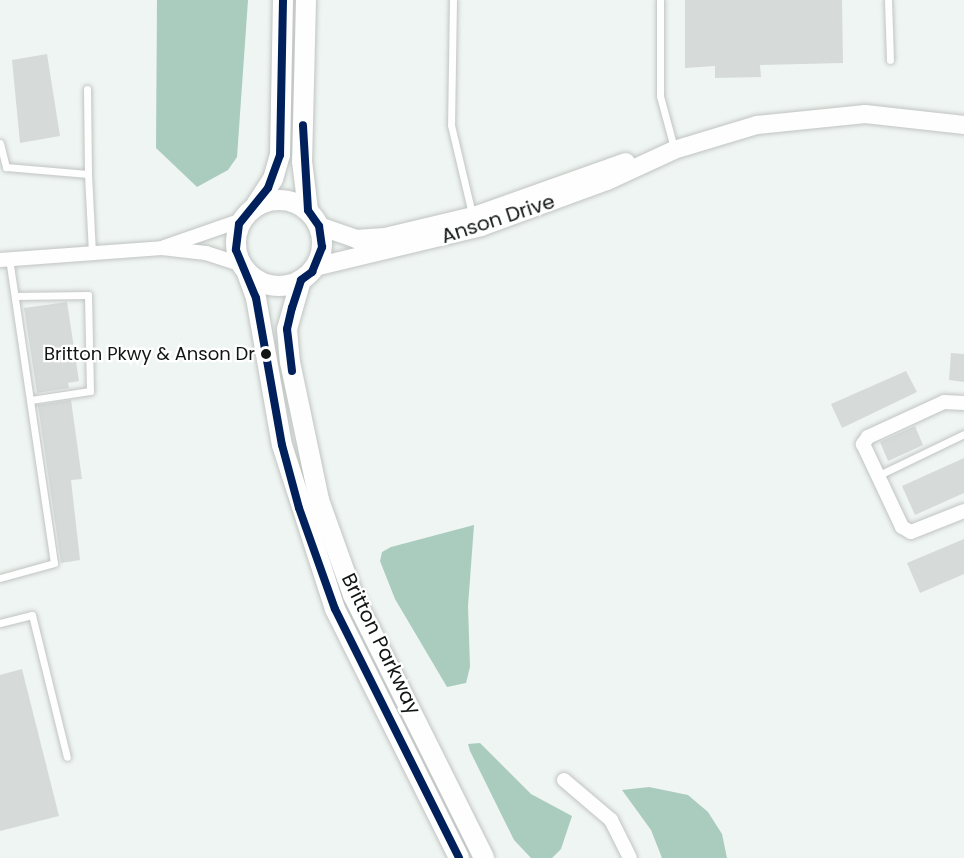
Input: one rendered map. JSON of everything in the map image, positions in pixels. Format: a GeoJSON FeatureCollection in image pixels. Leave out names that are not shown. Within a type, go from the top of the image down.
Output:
{"type":"FeatureCollection","features":[{"type":"Feature","properties":{"kind":"main road"},"geometry":{"type":"LineString","coordinates":[[283,0],[280,155],[273,179],[256,205],[242,220],[235,237],[244,269],[272,286],[308,273],[322,247],[313,218],[302,161],[306,0]]}},
{"type":"Feature","properties":{"kind":"main road"},"geometry":{"type":"LineString","coordinates":[[256,205],[283,199],[313,218]]}},
{"type":"Feature","properties":{"kind":"main road","name":"Britton Parkway"},"geometry":{"type":"LineString","coordinates":[[244,269],[256,298],[282,445],[334,609],[459,858]]}},
{"type":"Feature","properties":{"kind":"main road","name":"Britton Parkway"},"geometry":{"type":"LineString","coordinates":[[308,273],[287,329],[290,362],[319,501],[353,596],[484,858]]}},
{"type":"Feature","properties":{"kind":"street","name":"Anson Drive"},"geometry":{"type":"LineString","coordinates":[[313,218],[356,239],[385,237],[472,216],[603,168],[674,150],[756,125],[834,115],[895,115],[964,125]]}},
{"type":"Feature","properties":{"kind":"street","name":"Anson Drive"},"geometry":{"type":"LineString","coordinates":[[308,273],[481,227],[607,181],[674,150]]}},
{"type":"Feature","properties":{"kind":"street"},"geometry":{"type":"LineString","coordinates":[[162,248],[242,220]]}},
{"type":"Feature","properties":{"kind":"street"},"geometry":{"type":"LineString","coordinates":[[4,260],[162,248],[206,253],[244,269]]}},
{"type":"Feature","properties":{"kind":"street"},"geometry":{"type":"LineString","coordinates":[[964,404],[944,402],[868,437],[863,444],[865,453],[902,526],[911,532],[964,511]]}},
{"type":"Feature","properties":{"kind":"street"},"geometry":{"type":"LineString","coordinates":[[564,780],[611,820],[630,858]]}},
{"type":"Feature","properties":{"kind":"lane"},"geometry":{"type":"LineString","coordinates":[[453,0],[451,125],[472,216]]}},
{"type":"Feature","properties":{"kind":"lane"},"geometry":{"type":"LineString","coordinates":[[660,0],[660,96],[674,150]]}},
{"type":"Feature","properties":{"kind":"lane"},"geometry":{"type":"LineString","coordinates":[[888,0],[890,60]]}},
{"type":"Feature","properties":{"kind":"lane"},"geometry":{"type":"LineString","coordinates":[[87,89],[92,253]]}},
{"type":"Feature","properties":{"kind":"lane"},"geometry":{"type":"LineString","coordinates":[[0,144],[6,167],[88,174]]}},
{"type":"Feature","properties":{"kind":"lane"},"geometry":{"type":"LineString","coordinates":[[0,578],[54,563],[15,296],[4,260]]}},
{"type":"Feature","properties":{"kind":"lane"},"geometry":{"type":"LineString","coordinates":[[15,296],[88,295],[90,391],[31,400]]}},
{"type":"Feature","properties":{"kind":"lane"},"geometry":{"type":"LineString","coordinates":[[877,476],[964,434]]}},
{"type":"Feature","properties":{"kind":"lane"},"geometry":{"type":"LineString","coordinates":[[0,623],[32,615],[67,757]]}},
{"type":"Feature","properties":{"kind":"shaded area"},"geometry":{"type":"Polygon","coordinates":[[[157,0],[248,0],[237,157],[228,170],[197,187],[156,148],[157,0]]]}},
{"type":"Feature","properties":{"kind":"shaded area"},"geometry":{"type":"Polygon","coordinates":[[[474,525],[468,606],[470,667],[466,683],[447,687],[395,599],[380,561],[382,552],[391,547],[474,525]]]}},
{"type":"Feature","properties":{"kind":"shaded area"},"geometry":{"type":"Polygon","coordinates":[[[480,743],[531,794],[572,816],[561,849],[552,858],[531,858],[514,840],[470,751],[468,744],[480,743]]]}},
{"type":"Feature","properties":{"kind":"shaded area"},"geometry":{"type":"Polygon","coordinates":[[[649,787],[688,795],[708,812],[722,834],[727,858],[662,858],[651,830],[622,790],[649,787]]]}},
{"type":"Feature","properties":{"kind":"building"},"geometry":{"type":"Polygon","coordinates":[[[685,0],[842,0],[843,63],[760,65],[761,77],[715,78],[715,66],[685,68],[685,0]]]}},
{"type":"Feature","properties":{"kind":"building"},"geometry":{"type":"Polygon","coordinates":[[[47,54],[60,136],[20,143],[12,60],[47,54]]]}},
{"type":"Feature","properties":{"kind":"building"},"geometry":{"type":"Polygon","coordinates":[[[67,302],[79,381],[68,383],[69,388],[37,393],[24,308],[67,302]]]}},
{"type":"Feature","properties":{"kind":"building"},"geometry":{"type":"Polygon","coordinates":[[[951,353],[964,354],[964,382],[949,380],[951,353]]]}},
{"type":"Feature","properties":{"kind":"building"},"geometry":{"type":"Polygon","coordinates":[[[906,371],[917,392],[842,428],[831,404],[906,371]]]}},
{"type":"Feature","properties":{"kind":"building"},"geometry":{"type":"Polygon","coordinates":[[[71,400],[82,479],[71,480],[80,560],[61,563],[38,405],[71,400]]]}},
{"type":"Feature","properties":{"kind":"building"},"geometry":{"type":"Polygon","coordinates":[[[915,426],[923,445],[888,461],[880,442],[915,426]]]}},
{"type":"Feature","properties":{"kind":"building"},"geometry":{"type":"Polygon","coordinates":[[[964,458],[964,493],[915,515],[902,486],[964,458]]]}},
{"type":"Feature","properties":{"kind":"building"},"geometry":{"type":"Polygon","coordinates":[[[964,539],[964,574],[920,593],[907,563],[964,539]]]}},
{"type":"Feature","properties":{"kind":"building"},"geometry":{"type":"Polygon","coordinates":[[[22,669],[59,816],[0,831],[0,675],[22,669]]]}},
{"type":"Feature","properties":{"kind":"transit line"},"geometry":{"type":"LineString","coordinates":[[283,0],[280,155],[268,188],[239,224],[236,250],[256,298],[282,445],[299,508],[335,609],[459,858]]}},
{"type":"Feature","properties":{"kind":"transit line"},"geometry":{"type":"LineString","coordinates":[[292,371],[287,329],[292,308],[301,280],[312,272],[322,247],[319,226],[308,210],[303,125]]}},
{"type":"Feature","properties":{"kind":"place","name":"Britton Pkwy & Anson Dr"},"geometry":{"type":"Point","coordinates":[266,354]}}]}
